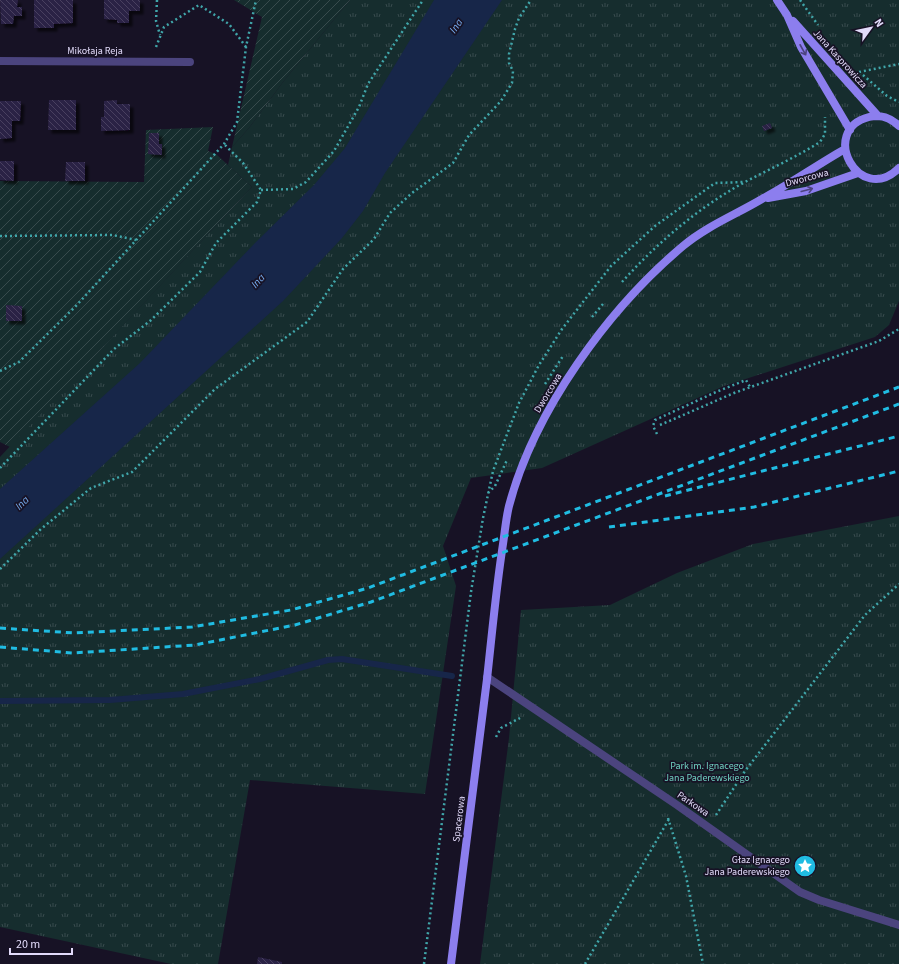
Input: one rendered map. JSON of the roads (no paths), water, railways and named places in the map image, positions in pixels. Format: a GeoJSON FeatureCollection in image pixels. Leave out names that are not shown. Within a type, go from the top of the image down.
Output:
{"type":"FeatureCollection","features":[{"type":"Feature","properties":{"kind":"street","name":"Jana Kasprowicza"},"geometry":{"type":"LineString","coordinates":[[777,0],[787,15],[878,116]]}},
{"type":"Feature","properties":{"kind":"street","name":"Jana Kasprowicza"},"geometry":{"type":"LineString","coordinates":[[787,15],[802,47],[850,130]]}},
{"type":"Feature","properties":{"kind":"street","name":"Mikołaja Reja"},"geometry":{"type":"LineString","coordinates":[[0,61],[190,62]]}},
{"type":"Feature","properties":{"kind":"street"},"geometry":{"type":"LineString","coordinates":[[899,126],[887,118],[878,116],[862,119],[850,130],[845,149],[849,162],[858,173],[876,178],[886,177],[899,168]]}},
{"type":"Feature","properties":{"kind":"street","name":"Dworcowa"},"geometry":{"type":"LineString","coordinates":[[487,677],[496,587],[508,507],[525,458],[540,426],[558,394],[593,343],[631,296],[684,245],[706,230],[761,200],[845,149]]}},
{"type":"Feature","properties":{"kind":"street","name":"Dworcowa"},"geometry":{"type":"LineString","coordinates":[[761,200],[806,191],[858,173]]}},
{"type":"Feature","properties":{"kind":"street","name":"Parkowa"},"geometry":{"type":"LineString","coordinates":[[487,677],[708,826],[800,892],[819,900],[899,925]]}},
{"type":"Feature","properties":{"kind":"street","name":"Spacerowa"},"geometry":{"type":"LineString","coordinates":[[451,964],[487,677]]}},
{"type":"Feature","properties":{"kind":"water","name":"Ina"},"geometry":{"type":"Polygon","coordinates":[[[434,0],[502,0],[385,173],[363,211],[342,238],[283,301],[0,559],[0,489],[140,363],[255,243],[314,185],[345,148],[434,0]]]}},
{"type":"Feature","properties":{"kind":"waterway"},"geometry":{"type":"LineString","coordinates":[[0,701],[110,700],[183,694],[260,679],[328,660],[342,659],[452,676]]}},
{"type":"Feature","properties":{"kind":"railway"},"geometry":{"type":"LineString","coordinates":[[0,628],[74,633],[192,627],[291,610],[368,588],[899,387]]}},
{"type":"Feature","properties":{"kind":"railway"},"geometry":{"type":"LineString","coordinates":[[0,647],[73,653],[195,645],[295,625],[371,602],[899,404]]}},
{"type":"Feature","properties":{"kind":"railway"},"geometry":{"type":"LineString","coordinates":[[665,496],[899,436]]}},
{"type":"Feature","properties":{"kind":"railway"},"geometry":{"type":"LineString","coordinates":[[609,527],[754,507],[899,471]]}},
{"type":"Feature","properties":{"kind":"place","name":"Głaz Ignacego Jana Paderewskiego"},"geometry":{"type":"Point","coordinates":[805,866]}},
{"type":"Feature","properties":{"kind":"park label","name":"Park im. Ignacego Jana Paderewskiego"},"geometry":{"type":"Point","coordinates":[707,772]}}]}
